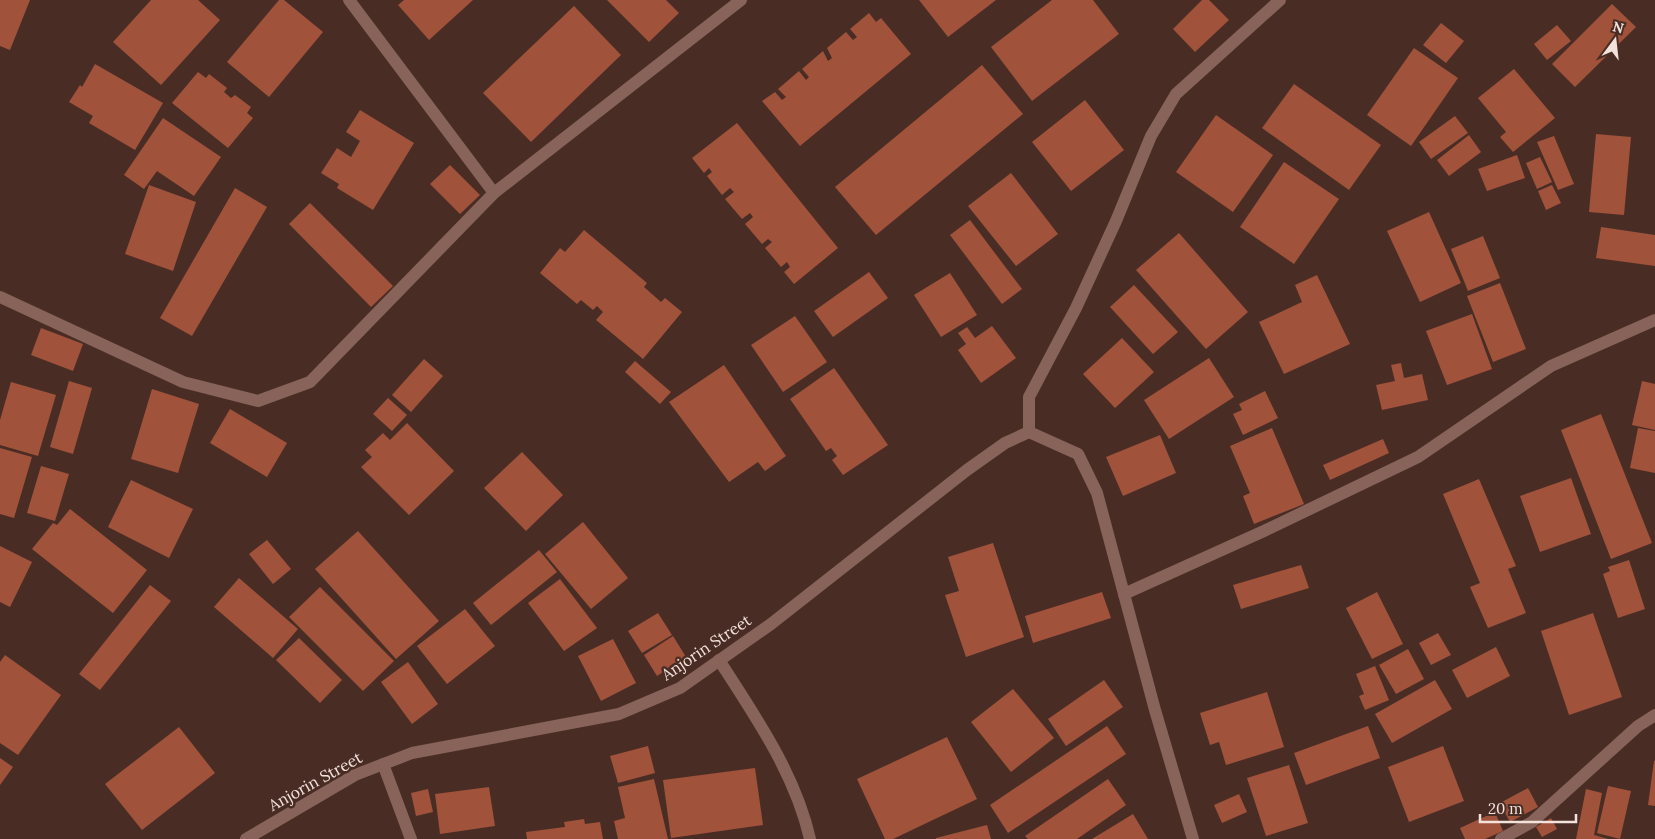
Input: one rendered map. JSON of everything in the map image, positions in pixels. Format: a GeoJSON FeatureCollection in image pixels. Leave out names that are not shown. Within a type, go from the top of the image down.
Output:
{"type":"FeatureCollection","features":[{"type":"Feature","properties":{"kind":"street"},"geometry":{"type":"LineString","coordinates":[[350,0],[494,193]]}},
{"type":"Feature","properties":{"kind":"street"},"geometry":{"type":"LineString","coordinates":[[0,298],[183,382],[258,401],[310,382],[494,193],[740,0]]}},
{"type":"Feature","properties":{"kind":"street"},"geometry":{"type":"LineString","coordinates":[[1193,839],[1155,710],[1097,493],[1078,454],[1029,432],[1029,397],[1076,308],[1116,221],[1151,136],[1176,94],[1280,0]]}},
{"type":"Feature","properties":{"kind":"street"},"geometry":{"type":"LineString","coordinates":[[1124,594],[1264,532],[1418,457],[1551,366],[1655,320]]}},
{"type":"Feature","properties":{"kind":"street","name":"Anjorin Street"},"geometry":{"type":"LineString","coordinates":[[246,839],[355,775],[412,753],[619,714],[680,688],[771,624],[967,470],[1005,443],[1029,432]]}},
{"type":"Feature","properties":{"kind":"street"},"geometry":{"type":"LineString","coordinates":[[719,660],[779,755],[806,823],[810,839]]}},
{"type":"Feature","properties":{"kind":"street"},"geometry":{"type":"LineString","coordinates":[[1501,839],[1532,822],[1638,726],[1655,715]]}},
{"type":"Feature","properties":{"kind":"street"},"geometry":{"type":"LineString","coordinates":[[383,764],[411,839]]}},
{"type":"Feature","properties":{"kind":"building"},"geometry":{"type":"Polygon","coordinates":[[[0,0],[30,0],[10,50],[0,46],[0,0]]]}},
{"type":"Feature","properties":{"kind":"building"},"geometry":{"type":"Polygon","coordinates":[[[151,0],[198,0],[220,20],[161,85],[113,42],[151,0]]]}},
{"type":"Feature","properties":{"kind":"building"},"geometry":{"type":"Polygon","coordinates":[[[279,0],[284,0],[323,32],[269,97],[227,62],[279,0]]]}},
{"type":"Feature","properties":{"kind":"building"},"geometry":{"type":"Polygon","coordinates":[[[404,0],[473,0],[429,40],[398,5],[404,0]]]}},
{"type":"Feature","properties":{"kind":"building"},"geometry":{"type":"Polygon","coordinates":[[[607,0],[666,0],[679,13],[649,42],[607,0]]]}},
{"type":"Feature","properties":{"kind":"building"},"geometry":{"type":"Polygon","coordinates":[[[919,0],[996,0],[948,37],[919,0]]]}},
{"type":"Feature","properties":{"kind":"building"},"geometry":{"type":"Polygon","coordinates":[[[1052,0],[1093,0],[1119,34],[1032,101],[991,47],[1052,0]]]}},
{"type":"Feature","properties":{"kind":"building"},"geometry":{"type":"Polygon","coordinates":[[[1202,0],[1209,0],[1229,20],[1195,52],[1173,29],[1202,0]]]}},
{"type":"Feature","properties":{"kind":"building"},"geometry":{"type":"Polygon","coordinates":[[[1612,4],[1636,27],[1575,87],[1552,64],[1612,4]]]}},
{"type":"Feature","properties":{"kind":"building"},"geometry":{"type":"Polygon","coordinates":[[[574,6],[621,55],[531,142],[483,93],[574,6]]]}},
{"type":"Feature","properties":{"kind":"building"},"geometry":{"type":"Polygon","coordinates":[[[869,13],[876,22],[881,18],[911,54],[800,146],[762,101],[775,92],[782,100],[786,97],[778,89],[799,71],[806,80],[809,77],[802,69],[823,51],[828,61],[832,58],[827,48],[846,32],[853,40],[857,37],[850,29],[869,13]]]}},
{"type":"Feature","properties":{"kind":"building"},"geometry":{"type":"Polygon","coordinates":[[[1441,23],[1464,41],[1446,63],[1423,45],[1441,23]]]}},
{"type":"Feature","properties":{"kind":"building"},"geometry":{"type":"Polygon","coordinates":[[[1557,25],[1571,41],[1547,60],[1534,44],[1557,25]]]}},
{"type":"Feature","properties":{"kind":"building"},"geometry":{"type":"Polygon","coordinates":[[[1414,48],[1458,78],[1411,146],[1367,115],[1414,48]]]}},
{"type":"Feature","properties":{"kind":"building"},"geometry":{"type":"Polygon","coordinates":[[[95,64],[163,103],[135,150],[89,123],[93,116],[69,102],[80,85],[82,87],[95,64]]]}},
{"type":"Feature","properties":{"kind":"building"},"geometry":{"type":"Polygon","coordinates":[[[982,65],[1023,114],[876,235],[835,187],[982,65]]]}},
{"type":"Feature","properties":{"kind":"building"},"geometry":{"type":"Polygon","coordinates":[[[1514,69],[1555,118],[1513,152],[1500,137],[1506,132],[1478,98],[1514,69]]]}},
{"type":"Feature","properties":{"kind":"building"},"geometry":{"type":"Polygon","coordinates":[[[198,72],[206,78],[209,74],[227,88],[224,92],[231,98],[235,95],[251,107],[247,113],[253,118],[228,148],[172,103],[198,72]]]}},
{"type":"Feature","properties":{"kind":"building"},"geometry":{"type":"Polygon","coordinates":[[[1294,84],[1381,145],[1349,190],[1262,128],[1294,84]]]}},
{"type":"Feature","properties":{"kind":"building"},"geometry":{"type":"Polygon","coordinates":[[[1085,100],[1124,150],[1071,191],[1032,142],[1085,100]]]}},
{"type":"Feature","properties":{"kind":"building"},"geometry":{"type":"Polygon","coordinates":[[[360,110],[414,143],[373,210],[337,188],[339,184],[321,173],[337,148],[351,157],[360,141],[346,132],[360,110]]]}},
{"type":"Feature","properties":{"kind":"building"},"geometry":{"type":"Polygon","coordinates":[[[1216,115],[1273,155],[1233,212],[1176,172],[1216,115]]]}},
{"type":"Feature","properties":{"kind":"building"},"geometry":{"type":"Polygon","coordinates":[[[1455,116],[1468,133],[1431,159],[1419,142],[1455,116]]]}},
{"type":"Feature","properties":{"kind":"building"},"geometry":{"type":"Polygon","coordinates":[[[163,118],[221,157],[194,196],[157,171],[144,189],[124,175],[163,118]]]}},
{"type":"Feature","properties":{"kind":"building"},"geometry":{"type":"Polygon","coordinates":[[[737,123],[838,248],[794,284],[784,272],[790,267],[787,262],[781,267],[765,248],[772,242],[768,239],[762,244],[745,224],[753,217],[750,213],[742,219],[725,199],[734,192],[730,188],[722,195],[707,176],[712,172],[709,168],[704,173],[692,158],[737,123]]]}},
{"type":"Feature","properties":{"kind":"building"},"geometry":{"type":"Polygon","coordinates":[[[1596,134],[1631,137],[1624,215],[1589,212],[1596,134]]]}},
{"type":"Feature","properties":{"kind":"building"},"geometry":{"type":"Polygon","coordinates":[[[1469,135],[1481,152],[1449,176],[1437,160],[1469,135]]]}},
{"type":"Feature","properties":{"kind":"building"},"geometry":{"type":"Polygon","coordinates":[[[1554,136],[1574,184],[1558,190],[1537,142],[1554,136]]]}},
{"type":"Feature","properties":{"kind":"building"},"geometry":{"type":"Polygon","coordinates":[[[1517,155],[1525,178],[1487,191],[1478,169],[1517,155]]]}},
{"type":"Feature","properties":{"kind":"building"},"geometry":{"type":"Polygon","coordinates":[[[1540,157],[1552,182],[1537,189],[1526,163],[1540,157]]]}},
{"type":"Feature","properties":{"kind":"building"},"geometry":{"type":"Polygon","coordinates":[[[1284,162],[1339,199],[1294,264],[1240,227],[1284,162]]]}},
{"type":"Feature","properties":{"kind":"building"},"geometry":{"type":"Polygon","coordinates":[[[450,165],[480,195],[460,214],[430,184],[450,165]]]}},
{"type":"Feature","properties":{"kind":"building"},"geometry":{"type":"Polygon","coordinates":[[[1011,173],[1058,234],[1016,266],[968,206],[1011,173]]]}},
{"type":"Feature","properties":{"kind":"building"},"geometry":{"type":"Polygon","coordinates":[[[149,185],[196,202],[173,271],[125,254],[149,185]]]}},
{"type":"Feature","properties":{"kind":"building"},"geometry":{"type":"Polygon","coordinates":[[[1552,185],[1561,203],[1546,210],[1538,191],[1552,185]]]}},
{"type":"Feature","properties":{"kind":"building"},"geometry":{"type":"Polygon","coordinates":[[[235,188],[267,207],[192,336],[160,318],[235,188]]]}},
{"type":"Feature","properties":{"kind":"building"},"geometry":{"type":"Polygon","coordinates":[[[310,203],[393,286],[371,307],[289,224],[310,203]]]}},
{"type":"Feature","properties":{"kind":"building"},"geometry":{"type":"Polygon","coordinates":[[[1429,212],[1461,283],[1420,302],[1387,231],[1429,212]]]}},
{"type":"Feature","properties":{"kind":"building"},"geometry":{"type":"Polygon","coordinates":[[[970,220],[1022,289],[1002,304],[950,235],[970,220]]]}},
{"type":"Feature","properties":{"kind":"building"},"geometry":{"type":"Polygon","coordinates":[[[1601,227],[1655,235],[1655,266],[1596,258],[1601,227]]]}},
{"type":"Feature","properties":{"kind":"building"},"geometry":{"type":"Polygon","coordinates":[[[584,230],[647,283],[644,287],[661,302],[665,298],[682,312],[643,359],[596,320],[603,312],[597,306],[593,310],[581,300],[577,304],[540,273],[560,248],[565,252],[584,230]]]}},
{"type":"Feature","properties":{"kind":"building"},"geometry":{"type":"Polygon","coordinates":[[[1179,233],[1248,312],[1206,349],[1136,270],[1179,233]]]}},
{"type":"Feature","properties":{"kind":"building"},"geometry":{"type":"Polygon","coordinates":[[[1483,236],[1500,278],[1468,291],[1451,249],[1483,236]]]}},
{"type":"Feature","properties":{"kind":"building"},"geometry":{"type":"Polygon","coordinates":[[[869,272],[888,298],[833,337],[814,311],[869,272]]]}},
{"type":"Feature","properties":{"kind":"building"},"geometry":{"type":"Polygon","coordinates":[[[950,273],[977,315],[941,337],[914,295],[950,273]]]}},
{"type":"Feature","properties":{"kind":"building"},"geometry":{"type":"Polygon","coordinates":[[[1317,275],[1350,344],[1284,374],[1259,322],[1302,302],[1295,285],[1317,275]]]}},
{"type":"Feature","properties":{"kind":"building"},"geometry":{"type":"Polygon","coordinates":[[[1500,283],[1526,349],[1493,362],[1467,296],[1500,283]]]}},
{"type":"Feature","properties":{"kind":"building"},"geometry":{"type":"Polygon","coordinates":[[[1134,285],[1178,332],[1153,354],[1110,307],[1134,285]]]}},
{"type":"Feature","properties":{"kind":"building"},"geometry":{"type":"Polygon","coordinates":[[[1472,314],[1492,369],[1447,385],[1426,331],[1472,314]]]}},
{"type":"Feature","properties":{"kind":"building"},"geometry":{"type":"Polygon","coordinates":[[[795,316],[827,362],[783,392],[751,345],[795,316]]]}},
{"type":"Feature","properties":{"kind":"building"},"geometry":{"type":"Polygon","coordinates":[[[992,326],[1016,358],[981,383],[958,350],[966,344],[958,333],[967,327],[975,338],[992,326]]]}},
{"type":"Feature","properties":{"kind":"building"},"geometry":{"type":"Polygon","coordinates":[[[41,328],[83,344],[73,371],[31,355],[41,328]]]}},
{"type":"Feature","properties":{"kind":"building"},"geometry":{"type":"Polygon","coordinates":[[[1122,338],[1154,372],[1115,408],[1083,374],[1122,338]]]}},
{"type":"Feature","properties":{"kind":"building"},"geometry":{"type":"Polygon","coordinates":[[[1209,358],[1234,397],[1169,439],[1144,400],[1209,358]]]}},
{"type":"Feature","properties":{"kind":"building"},"geometry":{"type":"Polygon","coordinates":[[[424,359],[443,376],[411,412],[392,395],[424,359]]]}},
{"type":"Feature","properties":{"kind":"building"},"geometry":{"type":"Polygon","coordinates":[[[635,361],[671,392],[660,404],[625,372],[635,361]]]}},
{"type":"Feature","properties":{"kind":"building"},"geometry":{"type":"Polygon","coordinates":[[[1401,363],[1404,378],[1422,374],[1428,400],[1382,410],[1376,385],[1395,381],[1391,365],[1401,363]]]}},
{"type":"Feature","properties":{"kind":"building"},"geometry":{"type":"Polygon","coordinates":[[[724,365],[786,456],[765,471],[758,462],[729,482],[669,402],[724,365]]]}},
{"type":"Feature","properties":{"kind":"building"},"geometry":{"type":"Polygon","coordinates":[[[834,368],[888,445],[843,475],[832,460],[837,456],[831,448],[826,451],[790,399],[834,368]]]}},
{"type":"Feature","properties":{"kind":"building"},"geometry":{"type":"Polygon","coordinates":[[[69,381],[92,388],[73,454],[50,447],[69,381]]]}},
{"type":"Feature","properties":{"kind":"building"},"geometry":{"type":"Polygon","coordinates":[[[1642,381],[1655,384],[1655,430],[1632,425],[1642,381]]]}},
{"type":"Feature","properties":{"kind":"building"},"geometry":{"type":"Polygon","coordinates":[[[11,382],[56,395],[38,456],[0,445],[0,420],[11,382]]]}},
{"type":"Feature","properties":{"kind":"building"},"geometry":{"type":"Polygon","coordinates":[[[152,389],[199,404],[178,473],[131,459],[152,389]]]}},
{"type":"Feature","properties":{"kind":"building"},"geometry":{"type":"Polygon","coordinates":[[[1265,391],[1278,418],[1243,435],[1233,414],[1242,410],[1239,404],[1265,391]]]}},
{"type":"Feature","properties":{"kind":"building"},"geometry":{"type":"Polygon","coordinates":[[[388,398],[407,415],[392,431],[373,414],[388,398]]]}},
{"type":"Feature","properties":{"kind":"building"},"geometry":{"type":"Polygon","coordinates":[[[230,409],[287,443],[267,477],[210,443],[230,409]]]}},
{"type":"Feature","properties":{"kind":"building"},"geometry":{"type":"Polygon","coordinates":[[[1601,414],[1652,543],[1611,559],[1561,430],[1601,414]]]}},
{"type":"Feature","properties":{"kind":"building"},"geometry":{"type":"Polygon","coordinates":[[[407,423],[454,471],[409,515],[361,467],[372,457],[365,450],[383,433],[390,440],[407,423]]]}},
{"type":"Feature","properties":{"kind":"building"},"geometry":{"type":"Polygon","coordinates":[[[1272,428],[1304,504],[1254,524],[1243,496],[1250,493],[1230,446],[1272,428]]]}},
{"type":"Feature","properties":{"kind":"building"},"geometry":{"type":"Polygon","coordinates":[[[1638,428],[1655,431],[1655,473],[1630,468],[1638,428]]]}},
{"type":"Feature","properties":{"kind":"building"},"geometry":{"type":"Polygon","coordinates":[[[1160,435],[1176,473],[1123,496],[1106,457],[1160,435]]]}},
{"type":"Feature","properties":{"kind":"building"},"geometry":{"type":"Polygon","coordinates":[[[1383,439],[1389,453],[1330,480],[1323,465],[1383,439]]]}},
{"type":"Feature","properties":{"kind":"building"},"geometry":{"type":"Polygon","coordinates":[[[0,448],[32,457],[14,518],[0,514],[0,448]]]}},
{"type":"Feature","properties":{"kind":"building"},"geometry":{"type":"Polygon","coordinates":[[[522,452],[563,495],[526,531],[484,488],[522,452]]]}},
{"type":"Feature","properties":{"kind":"building"},"geometry":{"type":"Polygon","coordinates":[[[41,466],[69,474],[55,521],[27,513],[41,466]]]}},
{"type":"Feature","properties":{"kind":"building"},"geometry":{"type":"Polygon","coordinates":[[[1571,478],[1591,534],[1540,552],[1520,496],[1571,478]]]}},
{"type":"Feature","properties":{"kind":"building"},"geometry":{"type":"Polygon","coordinates":[[[1479,479],[1516,566],[1508,569],[1526,613],[1488,628],[1470,587],[1480,583],[1443,494],[1479,479]]]}},
{"type":"Feature","properties":{"kind":"building"},"geometry":{"type":"Polygon","coordinates":[[[131,480],[193,509],[169,558],[108,527],[131,480]]]}},
{"type":"Feature","properties":{"kind":"building"},"geometry":{"type":"Polygon","coordinates":[[[70,509],[147,570],[113,613],[32,549],[53,523],[57,525],[70,509]]]}},
{"type":"Feature","properties":{"kind":"building"},"geometry":{"type":"Polygon","coordinates":[[[583,522],[628,578],[591,609],[545,554],[583,522]]]}},
{"type":"Feature","properties":{"kind":"building"},"geometry":{"type":"Polygon","coordinates":[[[358,531],[439,621],[396,659],[315,569],[358,531]]]}},
{"type":"Feature","properties":{"kind":"building"},"geometry":{"type":"Polygon","coordinates":[[[267,540],[291,569],[273,584],[249,554],[267,540]]]}},
{"type":"Feature","properties":{"kind":"building"},"geometry":{"type":"Polygon","coordinates":[[[993,543],[1024,637],[966,657],[945,595],[959,591],[948,557],[993,543]]]}},
{"type":"Feature","properties":{"kind":"building"},"geometry":{"type":"Polygon","coordinates":[[[0,546],[32,562],[10,607],[0,602],[0,546]]]}},
{"type":"Feature","properties":{"kind":"building"},"geometry":{"type":"Polygon","coordinates":[[[539,550],[557,572],[491,625],[473,603],[539,550]]]}},
{"type":"Feature","properties":{"kind":"building"},"geometry":{"type":"Polygon","coordinates":[[[1629,560],[1645,609],[1618,618],[1603,574],[1610,571],[1608,567],[1629,560]]]}},
{"type":"Feature","properties":{"kind":"building"},"geometry":{"type":"Polygon","coordinates":[[[1301,565],[1309,588],[1241,609],[1233,585],[1301,565]]]}},
{"type":"Feature","properties":{"kind":"building"},"geometry":{"type":"Polygon","coordinates":[[[239,578],[298,629],[273,658],[214,607],[239,578]]]}},
{"type":"Feature","properties":{"kind":"building"},"geometry":{"type":"Polygon","coordinates":[[[560,579],[597,628],[564,651],[528,603],[560,579]]]}},
{"type":"Feature","properties":{"kind":"building"},"geometry":{"type":"Polygon","coordinates":[[[150,585],[171,601],[100,690],[79,674],[150,585]]]}},
{"type":"Feature","properties":{"kind":"building"},"geometry":{"type":"Polygon","coordinates":[[[320,587],[394,661],[363,691],[289,617],[320,587]]]}},
{"type":"Feature","properties":{"kind":"building"},"geometry":{"type":"Polygon","coordinates":[[[1102,592],[1111,618],[1033,643],[1025,616],[1102,592]]]}},
{"type":"Feature","properties":{"kind":"building"},"geometry":{"type":"Polygon","coordinates":[[[1377,592],[1403,644],[1372,659],[1346,608],[1377,592]]]}},
{"type":"Feature","properties":{"kind":"building"},"geometry":{"type":"Polygon","coordinates":[[[465,609],[495,646],[447,684],[417,646],[465,609]]]}},
{"type":"Feature","properties":{"kind":"building"},"geometry":{"type":"Polygon","coordinates":[[[658,613],[672,635],[642,653],[628,631],[658,613]]]}},
{"type":"Feature","properties":{"kind":"building"},"geometry":{"type":"Polygon","coordinates":[[[1593,613],[1622,697],[1569,715],[1541,631],[1593,613]]]}},
{"type":"Feature","properties":{"kind":"building"},"geometry":{"type":"Polygon","coordinates":[[[1438,633],[1451,655],[1431,665],[1419,643],[1438,633]]]}},
{"type":"Feature","properties":{"kind":"building"},"geometry":{"type":"Polygon","coordinates":[[[673,636],[686,657],[657,676],[644,655],[673,636]]]}},
{"type":"Feature","properties":{"kind":"building"},"geometry":{"type":"Polygon","coordinates":[[[299,638],[342,680],[320,703],[276,660],[299,638]]]}},
{"type":"Feature","properties":{"kind":"building"},"geometry":{"type":"Polygon","coordinates":[[[613,639],[636,683],[601,701],[578,656],[613,639]]]}},
{"type":"Feature","properties":{"kind":"building"},"geometry":{"type":"Polygon","coordinates":[[[1496,647],[1510,676],[1467,698],[1452,670],[1496,647]]]}},
{"type":"Feature","properties":{"kind":"building"},"geometry":{"type":"Polygon","coordinates":[[[1408,649],[1424,679],[1396,694],[1379,665],[1408,649]]]}},
{"type":"Feature","properties":{"kind":"building"},"geometry":{"type":"Polygon","coordinates":[[[5,655],[61,695],[18,755],[0,743],[0,662],[5,655]]]}},
{"type":"Feature","properties":{"kind":"building"},"geometry":{"type":"Polygon","coordinates":[[[408,662],[438,704],[412,724],[381,682],[408,662]]]}},
{"type":"Feature","properties":{"kind":"building"},"geometry":{"type":"Polygon","coordinates":[[[1375,666],[1389,700],[1365,710],[1359,696],[1364,694],[1356,674],[1375,666]]]}},
{"type":"Feature","properties":{"kind":"building"},"geometry":{"type":"Polygon","coordinates":[[[1104,680],[1123,707],[1066,746],[1048,719],[1104,680]]]}},
{"type":"Feature","properties":{"kind":"building"},"geometry":{"type":"Polygon","coordinates":[[[1435,680],[1452,709],[1392,743],[1375,714],[1435,680]]]}},
{"type":"Feature","properties":{"kind":"building"},"geometry":{"type":"Polygon","coordinates":[[[1013,689],[1054,738],[1011,772],[971,722],[1013,689]]]}},
{"type":"Feature","properties":{"kind":"building"},"geometry":{"type":"Polygon","coordinates":[[[1267,692],[1284,747],[1226,765],[1219,742],[1210,745],[1200,713],[1267,692]]]}},
{"type":"Feature","properties":{"kind":"building"},"geometry":{"type":"Polygon","coordinates":[[[1107,726],[1126,754],[1008,833],[990,805],[1107,726]]]}},
{"type":"Feature","properties":{"kind":"building"},"geometry":{"type":"Polygon","coordinates":[[[1368,726],[1380,758],[1306,785],[1294,753],[1368,726]]]}},
{"type":"Feature","properties":{"kind":"building"},"geometry":{"type":"Polygon","coordinates":[[[179,727],[215,773],[142,830],[105,784],[179,727]]]}},
{"type":"Feature","properties":{"kind":"building"},"geometry":{"type":"Polygon","coordinates":[[[947,737],[977,799],[893,839],[885,839],[857,779],[947,737]]]}},
{"type":"Feature","properties":{"kind":"building"},"geometry":{"type":"Polygon","coordinates":[[[648,746],[655,773],[618,783],[610,756],[648,746]]]}},
{"type":"Feature","properties":{"kind":"building"},"geometry":{"type":"Polygon","coordinates":[[[1443,746],[1464,801],[1409,822],[1388,767],[1443,746]]]}},
{"type":"Feature","properties":{"kind":"building"},"geometry":{"type":"Polygon","coordinates":[[[0,758],[13,767],[0,785],[0,758]]]}},
{"type":"Feature","properties":{"kind":"building"},"geometry":{"type":"Polygon","coordinates":[[[1655,761],[1655,806],[1648,805],[1655,761]]]}},
{"type":"Feature","properties":{"kind":"building"},"geometry":{"type":"Polygon","coordinates":[[[1289,765],[1308,823],[1266,836],[1247,778],[1289,765]]]}},
{"type":"Feature","properties":{"kind":"building"},"geometry":{"type":"Polygon","coordinates":[[[755,768],[763,825],[671,838],[663,780],[755,768]]]}},
{"type":"Feature","properties":{"kind":"building"},"geometry":{"type":"Polygon","coordinates":[[[654,779],[668,839],[618,839],[614,821],[625,818],[618,787],[654,779]]]}},
{"type":"Feature","properties":{"kind":"building"},"geometry":{"type":"Polygon","coordinates":[[[1108,779],[1126,805],[1077,839],[1028,839],[1025,836],[1108,779]]]}},
{"type":"Feature","properties":{"kind":"building"},"geometry":{"type":"Polygon","coordinates":[[[1608,786],[1631,791],[1620,839],[1597,833],[1608,786]]]}},
{"type":"Feature","properties":{"kind":"building"},"geometry":{"type":"Polygon","coordinates":[[[489,787],[495,826],[440,834],[435,794],[489,787]]]}},
{"type":"Feature","properties":{"kind":"building"},"geometry":{"type":"Polygon","coordinates":[[[1528,788],[1538,807],[1510,822],[1500,803],[1528,788]]]}},
{"type":"Feature","properties":{"kind":"building"},"geometry":{"type":"Polygon","coordinates":[[[428,789],[433,812],[416,816],[411,793],[428,789]]]}},
{"type":"Feature","properties":{"kind":"building"},"geometry":{"type":"Polygon","coordinates":[[[1586,789],[1602,793],[1594,835],[1608,839],[1576,839],[1586,789]]]}},
{"type":"Feature","properties":{"kind":"building"},"geometry":{"type":"Polygon","coordinates":[[[1239,794],[1247,812],[1222,823],[1214,805],[1239,794]]]}},
{"type":"Feature","properties":{"kind":"building"},"geometry":{"type":"Polygon","coordinates":[[[1495,812],[1503,831],[1485,839],[1465,839],[1460,828],[1495,812]]]}},
{"type":"Feature","properties":{"kind":"building"},"geometry":{"type":"Polygon","coordinates":[[[1133,814],[1148,839],[1092,839],[1133,814]]]}},
{"type":"Feature","properties":{"kind":"building"},"geometry":{"type":"Polygon","coordinates":[[[1551,818],[1557,829],[1542,837],[1536,827],[1551,818]]]}},
{"type":"Feature","properties":{"kind":"building"},"geometry":{"type":"Polygon","coordinates":[[[584,819],[585,824],[600,822],[603,839],[527,839],[526,832],[565,827],[564,822],[584,819]]]}},
{"type":"Feature","properties":{"kind":"building"},"geometry":{"type":"Polygon","coordinates":[[[987,825],[991,839],[936,839],[936,838],[987,825]]]}}]}
